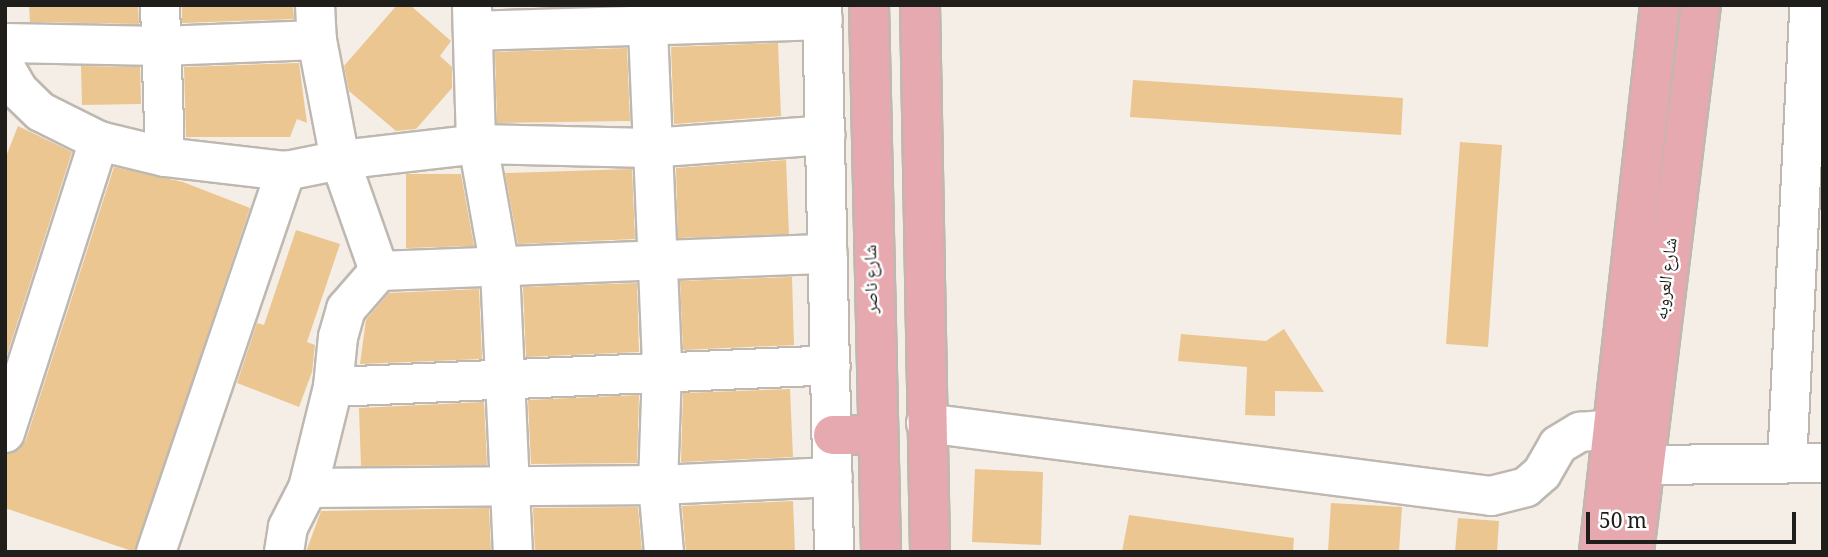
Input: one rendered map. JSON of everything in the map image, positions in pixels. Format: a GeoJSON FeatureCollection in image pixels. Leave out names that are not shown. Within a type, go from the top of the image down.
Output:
{"type":"FeatureCollection","features":[{"type":"Feature","properties":{"kind":"main road","name":"شارع ناصر"},"geometry":{"type":"LineString","coordinates":[[869,5],[872,254],[881,552]]}},
{"type":"Feature","properties":{"kind":"main road"},"geometry":{"type":"LineString","coordinates":[[920,5],[930,552]]}},
{"type":"Feature","properties":{"kind":"main road"},"geometry":{"type":"LineString","coordinates":[[1599,552],[1660,5]]}},
{"type":"Feature","properties":{"kind":"main road","name":"شارع العروبه"},"geometry":{"type":"LineString","coordinates":[[1634,552],[1701,5]]}},
{"type":"Feature","properties":{"kind":"main road"},"geometry":{"type":"LineString","coordinates":[[872,254],[924,257]]}},
{"type":"Feature","properties":{"kind":"main road"},"geometry":{"type":"LineString","coordinates":[[833,435],[878,435]]}},
{"type":"Feature","properties":{"kind":"street"},"geometry":{"type":"LineString","coordinates":[[160,5],[165,157]]}},
{"type":"Feature","properties":{"kind":"street"},"geometry":{"type":"LineString","coordinates":[[1645,465],[1805,463],[1809,5]]}},
{"type":"Feature","properties":{"kind":"street"},"geometry":{"type":"LineString","coordinates":[[513,552],[513,488],[500,268],[477,144],[472,18],[822,13],[834,552]]}},
{"type":"Feature","properties":{"kind":"street"},"geometry":{"type":"LineString","coordinates":[[648,16],[650,148],[662,370],[658,485],[664,552]]}},
{"type":"Feature","properties":{"kind":"street"},"geometry":{"type":"LineString","coordinates":[[5,43],[161,46],[316,23],[340,160],[379,271]]}},
{"type":"Feature","properties":{"kind":"street"},"geometry":{"type":"LineString","coordinates":[[5,67],[19,91],[41,112],[99,141],[165,157],[286,171],[340,160],[477,144],[650,148],[825,135]]}},
{"type":"Feature","properties":{"kind":"street"},"geometry":{"type":"LineString","coordinates":[[5,433],[99,141]]}},
{"type":"Feature","properties":{"kind":"street"},"geometry":{"type":"LineString","coordinates":[[156,552],[286,171]]}},
{"type":"Feature","properties":{"kind":"street"},"geometry":{"type":"LineString","coordinates":[[284,552],[288,527],[308,488],[333,387],[346,309],[379,271],[658,263],[828,254]]}},
{"type":"Feature","properties":{"kind":"street"},"geometry":{"type":"LineString","coordinates":[[333,387],[662,370],[831,365]]}},
{"type":"Feature","properties":{"kind":"street"},"geometry":{"type":"LineString","coordinates":[[926,423],[1491,496],[1526,487],[1542,473],[1558,445],[1580,432],[1612,429]]}},
{"type":"Feature","properties":{"kind":"street"},"geometry":{"type":"LineString","coordinates":[[308,488],[658,485],[833,477]]}},
{"type":"Feature","properties":{"kind":"building"},"geometry":{"type":"Polygon","coordinates":[[[29,5],[138,5],[139,24],[30,22],[29,5]]]}},
{"type":"Feature","properties":{"kind":"building"},"geometry":{"type":"Polygon","coordinates":[[[182,5],[293,5],[294,19],[182,23],[182,5]]]}},
{"type":"Feature","properties":{"kind":"building"},"geometry":{"type":"Polygon","coordinates":[[[397,5],[410,5],[451,41],[440,56],[452,67],[452,88],[416,129],[396,131],[349,91],[344,66],[397,5]]]}},
{"type":"Feature","properties":{"kind":"building"},"geometry":{"type":"Polygon","coordinates":[[[778,43],[781,116],[674,124],[671,47],[778,43]]]}},
{"type":"Feature","properties":{"kind":"building"},"geometry":{"type":"Polygon","coordinates":[[[627,48],[630,121],[497,123],[495,52],[627,48]]]}},
{"type":"Feature","properties":{"kind":"building"},"geometry":{"type":"Polygon","coordinates":[[[299,63],[307,123],[297,119],[290,137],[186,137],[184,67],[299,63]]]}},
{"type":"Feature","properties":{"kind":"building"},"geometry":{"type":"Polygon","coordinates":[[[81,66],[140,67],[141,104],[82,105],[81,66]]]}},
{"type":"Feature","properties":{"kind":"building"},"geometry":{"type":"Polygon","coordinates":[[[1133,80],[1403,98],[1401,135],[1130,117],[1133,80]]]}},
{"type":"Feature","properties":{"kind":"building"},"geometry":{"type":"Polygon","coordinates":[[[18,126],[72,152],[5,361],[5,159],[18,126]]]}},
{"type":"Feature","properties":{"kind":"building"},"geometry":{"type":"Polygon","coordinates":[[[1460,142],[1502,145],[1488,347],[1446,344],[1460,142]]]}},
{"type":"Feature","properties":{"kind":"building"},"geometry":{"type":"Polygon","coordinates":[[[786,160],[789,234],[678,238],[676,168],[786,160]]]}},
{"type":"Feature","properties":{"kind":"building"},"geometry":{"type":"Polygon","coordinates":[[[114,167],[183,182],[250,208],[135,552],[5,508],[5,454],[19,450],[26,440],[114,167]]]}},
{"type":"Feature","properties":{"kind":"building"},"geometry":{"type":"Polygon","coordinates":[[[632,169],[635,239],[518,244],[505,173],[632,169]]]}},
{"type":"Feature","properties":{"kind":"building"},"geometry":{"type":"Polygon","coordinates":[[[406,174],[461,174],[474,246],[406,248],[406,174]]]}},
{"type":"Feature","properties":{"kind":"building"},"geometry":{"type":"Polygon","coordinates":[[[296,230],[340,244],[307,342],[315,345],[312,372],[299,407],[237,383],[257,323],[264,325],[296,230]]]}},
{"type":"Feature","properties":{"kind":"building"},"geometry":{"type":"Polygon","coordinates":[[[792,277],[794,345],[683,350],[680,281],[792,277]]]}},
{"type":"Feature","properties":{"kind":"building"},"geometry":{"type":"Polygon","coordinates":[[[637,283],[639,352],[526,357],[523,287],[637,283]]]}},
{"type":"Feature","properties":{"kind":"building"},"geometry":{"type":"Polygon","coordinates":[[[479,289],[482,359],[360,364],[366,320],[389,293],[479,289]]]}},
{"type":"Feature","properties":{"kind":"building"},"geometry":{"type":"Polygon","coordinates":[[[1284,329],[1324,392],[1275,391],[1275,416],[1245,415],[1247,367],[1178,361],[1181,334],[1266,341],[1284,329]]]}},
{"type":"Feature","properties":{"kind":"building"},"geometry":{"type":"Polygon","coordinates":[[[790,389],[793,457],[681,462],[683,393],[790,389]]]}},
{"type":"Feature","properties":{"kind":"building"},"geometry":{"type":"Polygon","coordinates":[[[639,395],[637,463],[531,464],[528,400],[639,395]]]}},
{"type":"Feature","properties":{"kind":"building"},"geometry":{"type":"Polygon","coordinates":[[[484,402],[487,465],[361,466],[359,408],[484,402]]]}},
{"type":"Feature","properties":{"kind":"building"},"geometry":{"type":"Polygon","coordinates":[[[975,469],[1043,472],[1041,545],[972,542],[975,469]]]}},
{"type":"Feature","properties":{"kind":"building"},"geometry":{"type":"Polygon","coordinates":[[[793,501],[795,552],[686,552],[682,506],[793,501]]]}},
{"type":"Feature","properties":{"kind":"building"},"geometry":{"type":"Polygon","coordinates":[[[1331,503],[1402,507],[1399,552],[1328,552],[1331,503]]]}},
{"type":"Feature","properties":{"kind":"building"},"geometry":{"type":"Polygon","coordinates":[[[638,507],[642,552],[535,552],[533,508],[638,507]]]}},
{"type":"Feature","properties":{"kind":"building"},"geometry":{"type":"Polygon","coordinates":[[[489,508],[491,552],[306,552],[321,511],[489,508]]]}},
{"type":"Feature","properties":{"kind":"building"},"geometry":{"type":"Polygon","coordinates":[[[1129,515],[1294,538],[1293,552],[1122,552],[1129,515]]]}},
{"type":"Feature","properties":{"kind":"building"},"geometry":{"type":"Polygon","coordinates":[[[1458,518],[1499,521],[1497,552],[1455,552],[1458,518]]]}}]}
